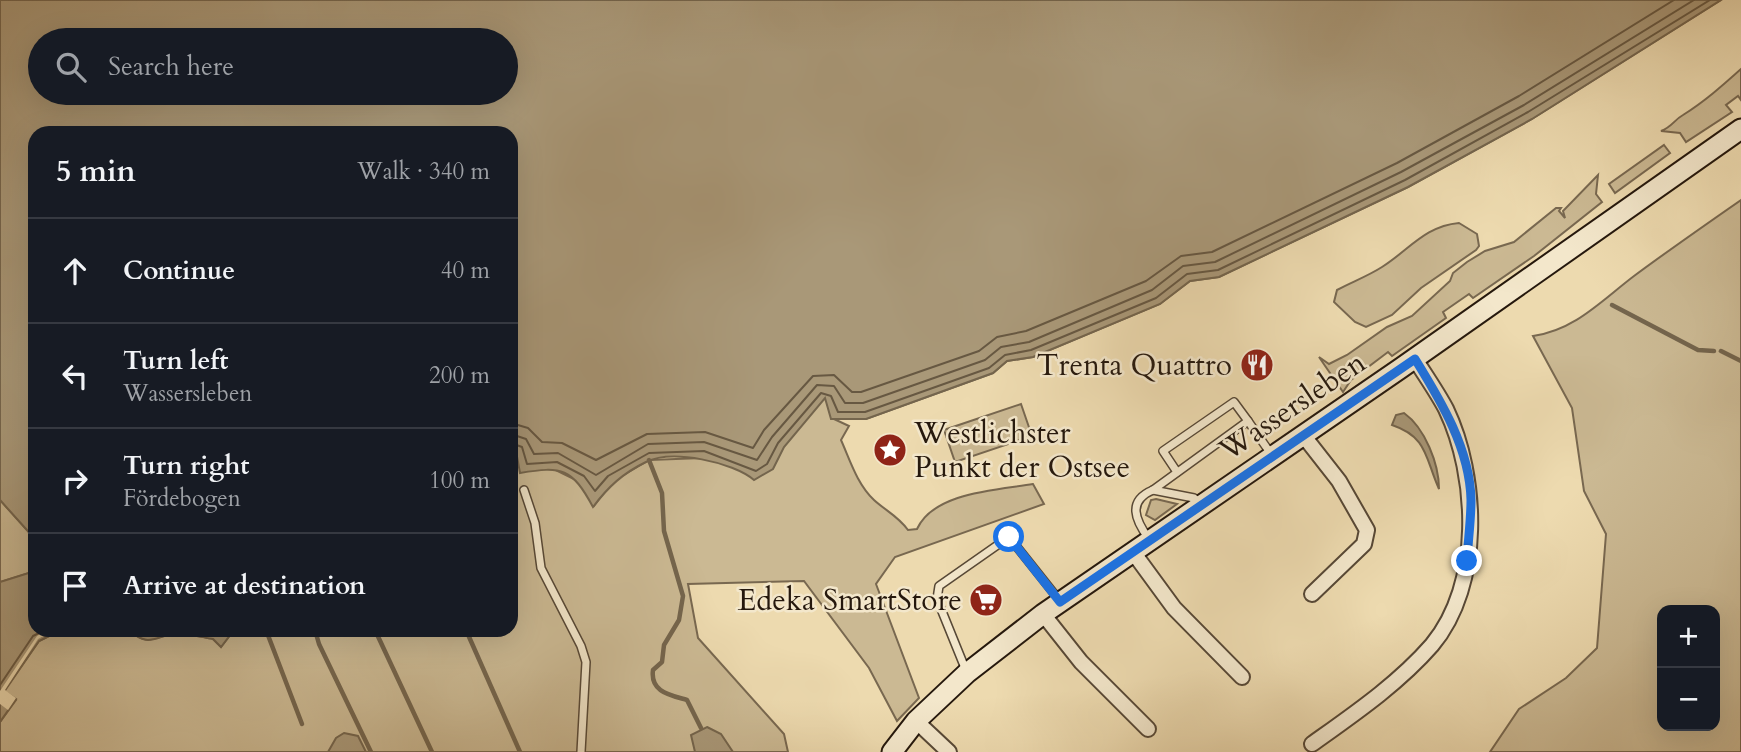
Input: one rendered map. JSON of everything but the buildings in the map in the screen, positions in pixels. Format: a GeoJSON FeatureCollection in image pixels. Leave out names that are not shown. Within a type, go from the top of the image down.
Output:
{"type":"FeatureCollection","features":[{"type":"Feature","properties":{"kind":"street","name":"Wassersleben"},"geometry":{"type":"LineString","coordinates":[[892,752],[916,721],[967,674],[1043,614],[1271,454],[1415,359],[1741,129]]}},
{"type":"Feature","properties":{"kind":"street"},"geometry":{"type":"LineString","coordinates":[[1312,744],[1398,678],[1433,643],[1461,585],[1467,561],[1470,511],[1468,477],[1446,409],[1415,359]]}},
{"type":"Feature","properties":{"kind":"street"},"geometry":{"type":"LineString","coordinates":[[1303,435],[1339,481],[1367,530],[1364,544],[1312,594]]}},
{"type":"Feature","properties":{"kind":"street"},"geometry":{"type":"LineString","coordinates":[[1133,552],[1174,608],[1242,677]]}},
{"type":"Feature","properties":{"kind":"street"},"geometry":{"type":"LineString","coordinates":[[1043,614],[1082,662],[1148,729]]}},
{"type":"Feature","properties":{"kind":"street"},"geometry":{"type":"LineString","coordinates":[[916,721],[948,752]]}},
{"type":"Feature","properties":{"kind":"lane"},"geometry":{"type":"LineString","coordinates":[[1177,472],[1163,451],[1234,402],[1271,454]]}},
{"type":"Feature","properties":{"kind":"lane"},"geometry":{"type":"LineString","coordinates":[[1150,540],[1137,522],[1135,506],[1140,495],[1153,489],[1248,421]]}},
{"type":"Feature","properties":{"kind":"lane"},"geometry":{"type":"LineString","coordinates":[[524,489],[535,523],[541,568],[581,646],[586,662],[580,752]]}},
{"type":"Feature","properties":{"kind":"lane"},"geometry":{"type":"LineString","coordinates":[[1153,489],[1194,498],[1201,504]]}},
{"type":"Feature","properties":{"kind":"lane"},"geometry":{"type":"LineString","coordinates":[[967,674],[937,599],[939,586],[1009,537],[1060,602]]}},
{"type":"Feature","properties":{"kind":"shaded area"},"geometry":{"type":"Polygon","coordinates":[[[1721,0],[1532,119],[1408,187],[1219,277],[1190,281],[1160,304],[1033,357],[1007,361],[993,373],[866,419],[834,419],[849,426],[841,440],[863,487],[908,530],[917,529],[925,517],[937,507],[985,491],[1033,484],[1044,504],[895,557],[876,584],[919,698],[897,721],[869,668],[804,581],[688,584],[698,638],[784,734],[788,752],[0,752],[0,722],[16,700],[4,692],[39,641],[47,637],[139,637],[146,640],[162,637],[203,637],[213,639],[221,647],[229,637],[518,637],[518,451],[580,482],[594,506],[612,482],[649,460],[703,458],[792,412],[1721,0]]]}},
{"type":"Feature","properties":{"kind":"shaded area"},"geometry":{"type":"Polygon","coordinates":[[[1741,69],[1741,100],[1738,96],[1726,105],[1732,112],[1686,142],[1680,133],[1661,131],[1706,99],[1741,69]]]}},
{"type":"Feature","properties":{"kind":"shaded area"},"geometry":{"type":"Polygon","coordinates":[[[1664,145],[1670,153],[1615,193],[1609,184],[1664,145]]]}},
{"type":"Feature","properties":{"kind":"shaded area"},"geometry":{"type":"Polygon","coordinates":[[[1598,175],[1596,194],[1602,202],[1534,256],[1473,298],[1469,294],[1443,312],[1446,318],[1392,356],[1388,352],[1351,380],[1343,392],[1319,357],[1329,364],[1387,327],[1412,316],[1467,262],[1485,251],[1514,242],[1556,208],[1561,208],[1559,211],[1565,218],[1563,211],[1598,175]]]}},
{"type":"Feature","properties":{"kind":"shaded area"},"geometry":{"type":"Polygon","coordinates":[[[1741,200],[1741,752],[1490,752],[1519,709],[1566,678],[1597,648],[1606,534],[1584,491],[1572,408],[1533,336],[1562,328],[1575,321],[1741,200]]]}},
{"type":"Feature","properties":{"kind":"shaded area"},"geometry":{"type":"Polygon","coordinates":[[[1459,223],[1477,234],[1479,246],[1421,288],[1392,315],[1366,327],[1355,322],[1334,302],[1337,290],[1382,267],[1436,229],[1459,223]]]}},
{"type":"Feature","properties":{"kind":"shaded area"},"geometry":{"type":"Polygon","coordinates":[[[1021,404],[1032,436],[955,462],[944,430],[1021,404]]]}},
{"type":"Feature","properties":{"kind":"shaded area"},"geometry":{"type":"Polygon","coordinates":[[[0,500],[28,531],[28,573],[0,582],[0,500]]]}},
{"type":"Feature","properties":{"kind":"shaded area"},"geometry":{"type":"Polygon","coordinates":[[[1151,500],[1177,504],[1155,520],[1146,515],[1151,500]]]}},
{"type":"Feature","properties":{"kind":"water"},"geometry":{"type":"Polygon","coordinates":[[[0,0],[1721,0],[1532,119],[1408,187],[1219,277],[1190,281],[1160,304],[1033,357],[1007,361],[993,373],[866,419],[831,419],[825,398],[784,447],[773,469],[754,480],[732,468],[702,459],[657,458],[623,476],[593,507],[579,484],[564,473],[546,470],[520,473],[518,126],[28,126],[28,531],[0,500],[0,0]]]}},
{"type":"Feature","properties":{"kind":"water"},"geometry":{"type":"Polygon","coordinates":[[[1404,413],[1418,428],[1429,447],[1439,489],[1419,442],[1404,430],[1392,425],[1396,415],[1404,413]]]}},
{"type":"Feature","properties":{"kind":"water"},"geometry":{"type":"Polygon","coordinates":[[[28,573],[28,637],[47,637],[39,641],[4,691],[16,699],[0,722],[0,582],[28,573]]]}},
{"type":"Feature","properties":{"kind":"water"},"geometry":{"type":"Polygon","coordinates":[[[139,637],[162,637],[146,640],[139,637]]]}},
{"type":"Feature","properties":{"kind":"water"},"geometry":{"type":"Polygon","coordinates":[[[203,637],[229,637],[221,647],[213,639],[203,637]]]}},
{"type":"Feature","properties":{"kind":"water"},"geometry":{"type":"Polygon","coordinates":[[[707,727],[721,734],[733,752],[695,752],[691,735],[707,727]]]}},
{"type":"Feature","properties":{"kind":"water"},"geometry":{"type":"Polygon","coordinates":[[[344,733],[358,736],[366,752],[328,752],[336,738],[344,733]]]}},
{"type":"Feature","properties":{"kind":"pier"},"geometry":{"type":"Polygon","coordinates":[[[36,637],[42,637],[5,690],[16,698],[8,710],[0,704],[0,691],[36,637]]]}},
{"type":"Feature","properties":{"kind":"waterway"},"geometry":{"type":"LineString","coordinates":[[1612,305],[1698,350],[1714,351]]}},
{"type":"Feature","properties":{"kind":"waterway"},"geometry":{"type":"LineString","coordinates":[[1721,351],[1741,361]]}},
{"type":"Feature","properties":{"kind":"waterway"},"geometry":{"type":"LineString","coordinates":[[649,460],[662,493],[664,531],[683,596],[679,620],[664,645],[662,662],[653,670],[653,677],[662,691],[687,700],[701,728]]}},
{"type":"Feature","properties":{"kind":"waterway"},"geometry":{"type":"LineString","coordinates":[[269,637],[302,724]]}},
{"type":"Feature","properties":{"kind":"waterway"},"geometry":{"type":"LineString","coordinates":[[317,637],[371,752]]}},
{"type":"Feature","properties":{"kind":"waterway"},"geometry":{"type":"LineString","coordinates":[[378,637],[432,752]]}},
{"type":"Feature","properties":{"kind":"waterway"},"geometry":{"type":"LineString","coordinates":[[469,637],[520,752]]}},
{"type":"Feature","properties":{"kind":"place","name":"Trenta Quattro"},"geometry":{"type":"Point","coordinates":[1257,365]}},
{"type":"Feature","properties":{"kind":"place","name":"Westlichster Punkt der Ostsee"},"geometry":{"type":"Point","coordinates":[890,450]}},
{"type":"Feature","properties":{"kind":"place","name":"Edeka SmartStore"},"geometry":{"type":"Point","coordinates":[986,600]}},
{"type":"Feature","properties":{"kind":"route"},"geometry":{"type":"LineString","coordinates":[[1009,537],[1060,602],[1271,454],[1415,359],[1446,409],[1468,477],[1471,498],[1467,561]]}}]}
